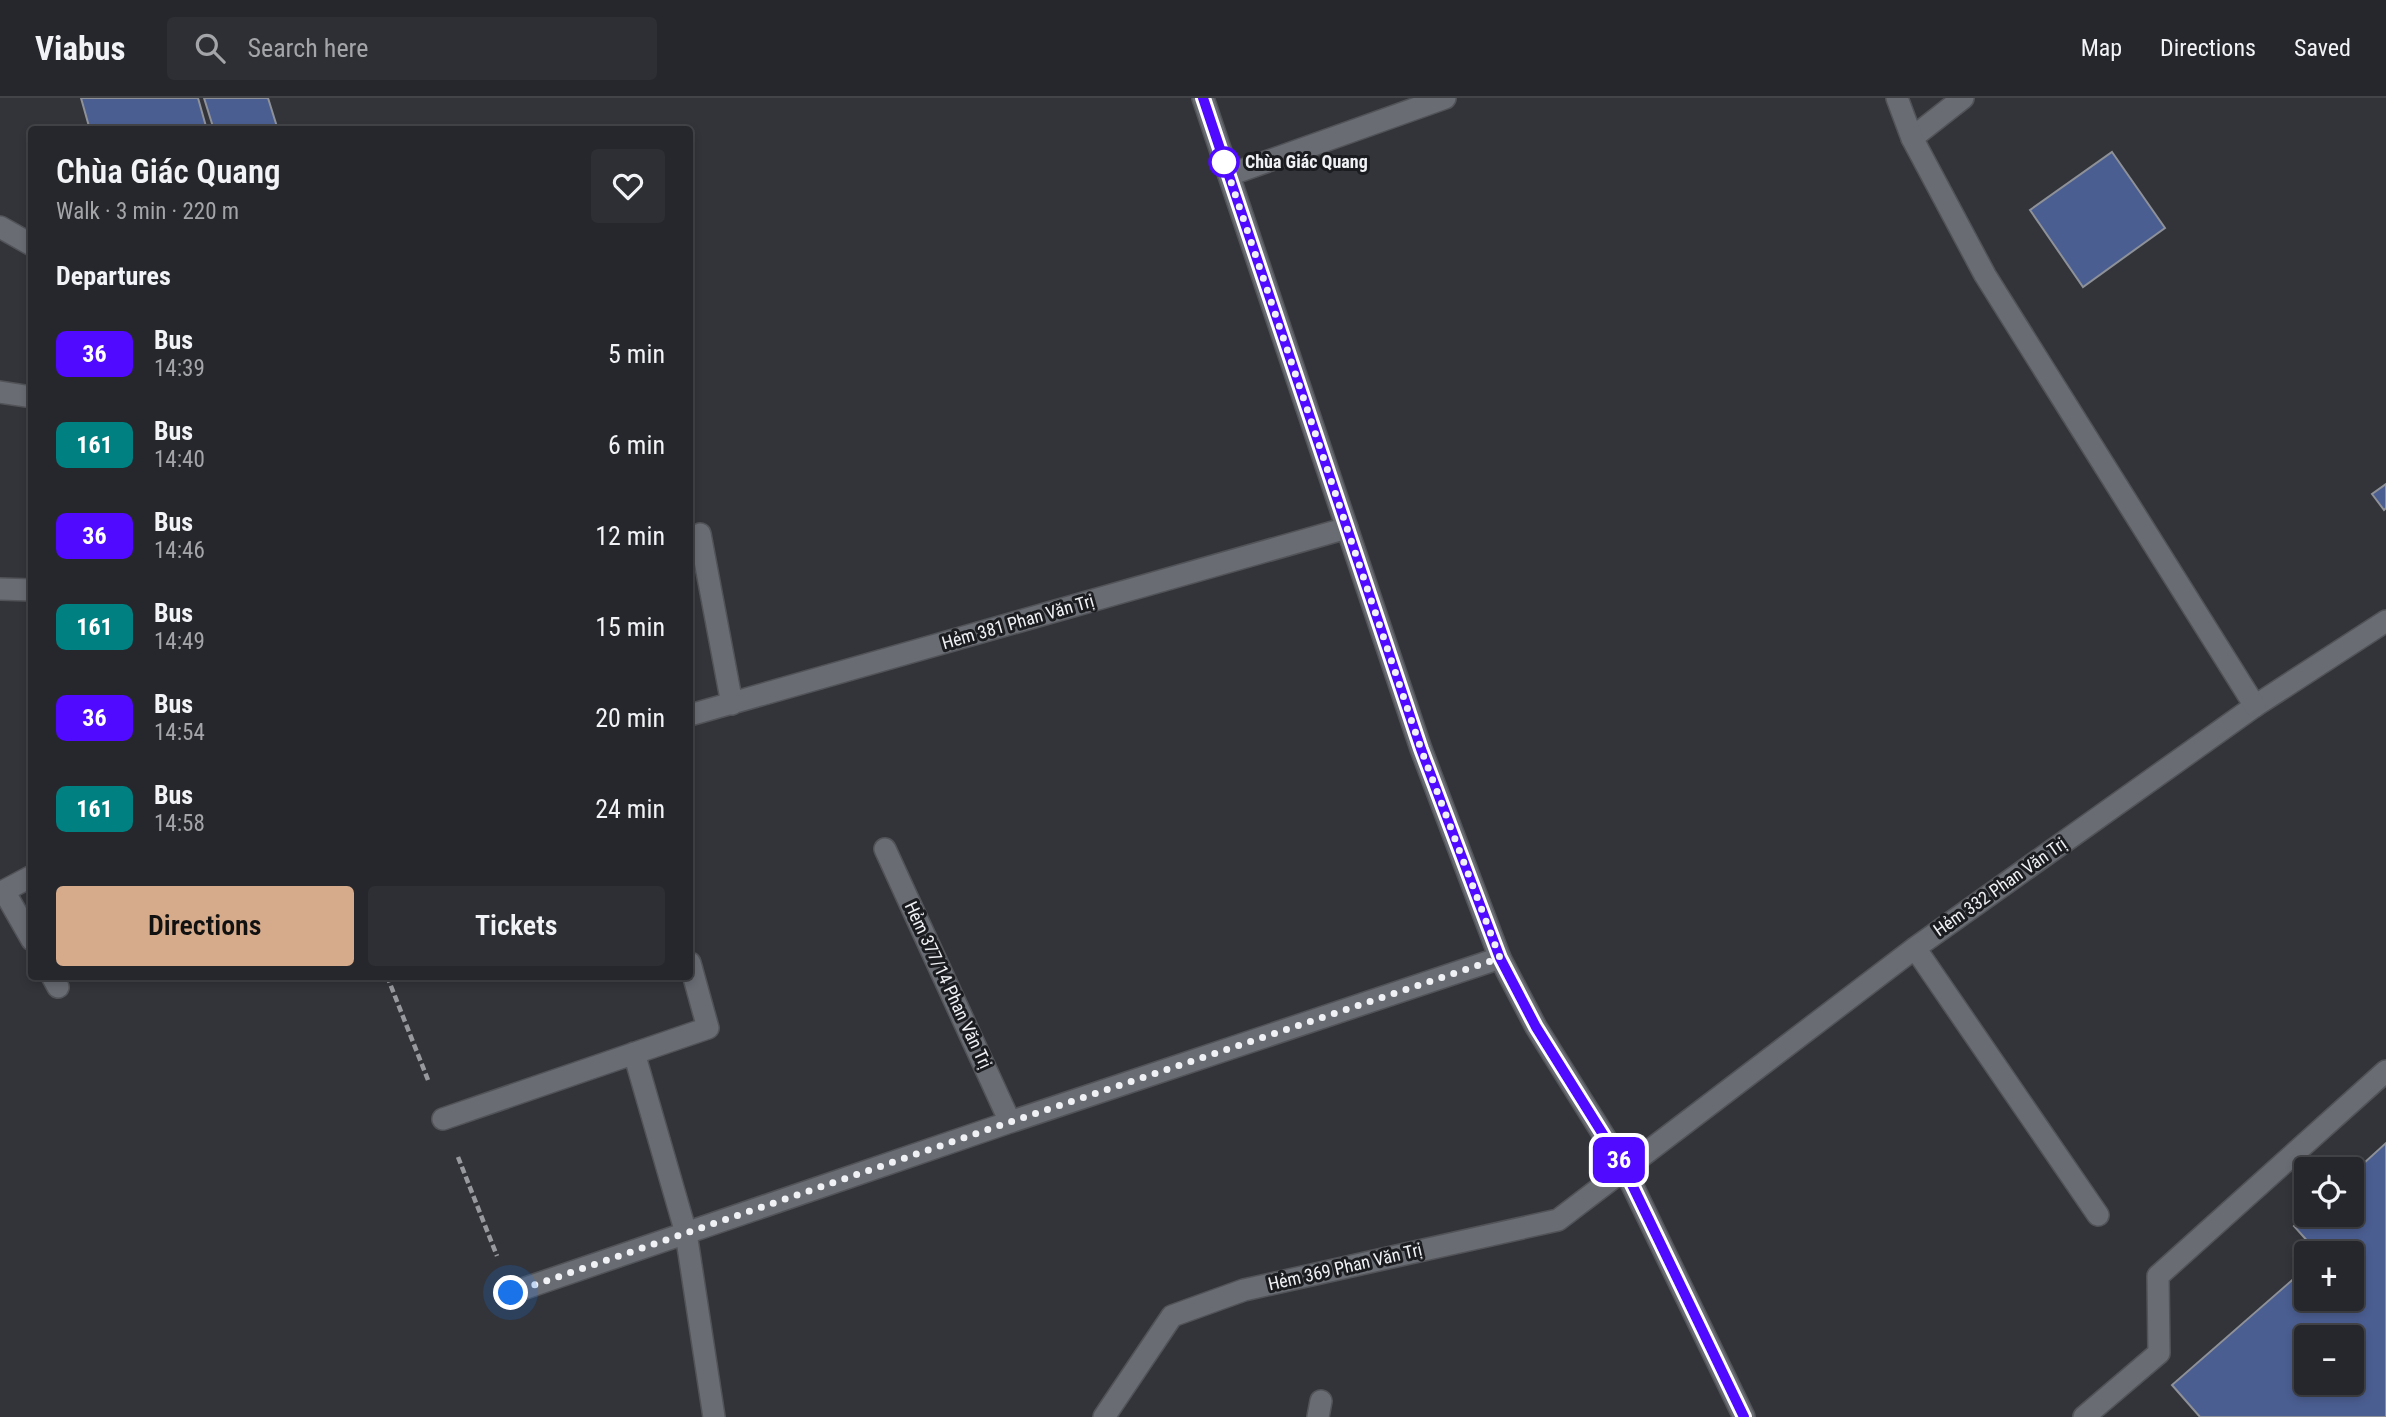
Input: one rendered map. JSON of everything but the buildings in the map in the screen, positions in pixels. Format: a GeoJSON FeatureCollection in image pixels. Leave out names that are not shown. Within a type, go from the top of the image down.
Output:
{"type":"FeatureCollection","features":[{"type":"Feature","properties":{"kind":"main road"},"geometry":{"type":"LineString","coordinates":[[1203,98],[1421,749],[1500,958],[1536,1027],[1624,1168],[1744,1417]]}},
{"type":"Feature","properties":{"kind":"main road"},"geometry":{"type":"LineString","coordinates":[[1229,175],[1445,98]]}},
{"type":"Feature","properties":{"kind":"main road"},"geometry":{"type":"LineString","coordinates":[[1897,98],[1912,138],[1984,275],[2255,706]]}},
{"type":"Feature","properties":{"kind":"main road"},"geometry":{"type":"LineString","coordinates":[[1912,138],[1963,98]]}},
{"type":"Feature","properties":{"kind":"main road"},"geometry":{"type":"LineString","coordinates":[[0,227],[28,243]]}},
{"type":"Feature","properties":{"kind":"main road"},"geometry":{"type":"LineString","coordinates":[[0,392],[28,396]]}},
{"type":"Feature","properties":{"kind":"main road","name":"Hẻm 381 Phan Văn Trị"},"geometry":{"type":"LineString","coordinates":[[693,714],[1347,528]]}},
{"type":"Feature","properties":{"kind":"main road"},"geometry":{"type":"LineString","coordinates":[[699,534],[732,704]]}},
{"type":"Feature","properties":{"kind":"main road"},"geometry":{"type":"LineString","coordinates":[[0,589],[28,590]]}},
{"type":"Feature","properties":{"kind":"main road","name":"Hẻm 332 Phan Văn Trị"},"geometry":{"type":"LineString","coordinates":[[1624,1168],[1915,948],[2255,706],[2386,621]]}},
{"type":"Feature","properties":{"kind":"main road","name":"Hẻm 377/14 Phan Văn Trị"},"geometry":{"type":"LineString","coordinates":[[885,849],[1010,1122]]}},
{"type":"Feature","properties":{"kind":"main road"},"geometry":{"type":"LineString","coordinates":[[28,878],[2,892],[28,934]]}},
{"type":"Feature","properties":{"kind":"main road"},"geometry":{"type":"LineString","coordinates":[[1915,948],[2098,1215]]}},
{"type":"Feature","properties":{"kind":"main road"},"geometry":{"type":"LineString","coordinates":[[511,1293],[1500,958]]}},
{"type":"Feature","properties":{"kind":"main road"},"geometry":{"type":"LineString","coordinates":[[443,1119],[708,1028],[693,974]]}},
{"type":"Feature","properties":{"kind":"main road"},"geometry":{"type":"LineString","coordinates":[[634,1053],[686,1233],[714,1417]]}},
{"type":"Feature","properties":{"kind":"main road"},"geometry":{"type":"LineString","coordinates":[[2084,1417],[2159,1353],[2158,1276],[2386,1071]]}},
{"type":"Feature","properties":{"kind":"main road","name":"Hẻm 369 Phan Văn Trị"},"geometry":{"type":"LineString","coordinates":[[1104,1417],[1172,1316],[1244,1290],[1558,1220],[1624,1168]]}},
{"type":"Feature","properties":{"kind":"bus line","name":"36"},"geometry":{"type":"LineString","coordinates":[[1203,98],[1421,749],[1500,958],[1536,1027],[1624,1168],[1744,1417]]}},
{"type":"Feature","properties":{"kind":"place","name":"Chùa Giác Quang"},"geometry":{"type":"Point","coordinates":[1224,162]}},
{"type":"Feature","properties":{"kind":"route"},"geometry":{"type":"LineString","coordinates":[[511,1293],[1500,958],[1421,749],[1220,149],[1224,162]]}}]}
